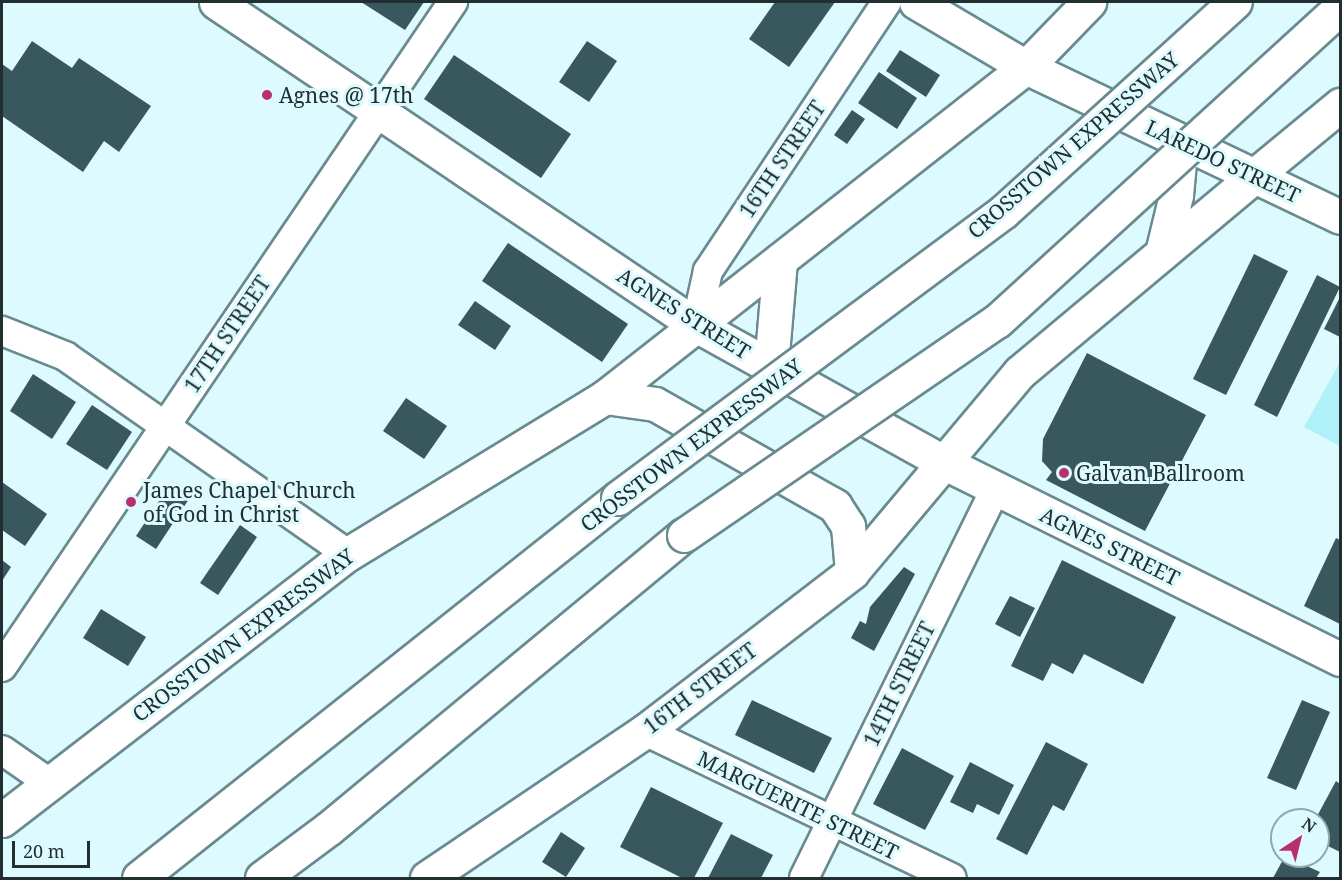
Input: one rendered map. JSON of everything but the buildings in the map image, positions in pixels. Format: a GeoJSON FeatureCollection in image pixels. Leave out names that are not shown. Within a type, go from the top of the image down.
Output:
{"type":"FeatureCollection","features":[{"type":"Feature","properties":{"kind":"main road","name":"AGNES STREET"},"geometry":{"type":"LineString","coordinates":[[216,2],[696,325],[995,489],[1341,659]]}},
{"type":"Feature","properties":{"kind":"main road","name":"LAREDO STREET"},"geometry":{"type":"LineString","coordinates":[[916,2],[1026,68],[1341,217]]}},
{"type":"Feature","properties":{"kind":"main road","name":"CROSSTOWN EXPRESSWAY"},"geometry":{"type":"LineString","coordinates":[[2,820],[48,782],[348,555],[605,397],[1026,68],[1089,2]]}},
{"type":"Feature","properties":{"kind":"main road","name":"CROSSTOWN EXPRESSWAY"},"geometry":{"type":"LineString","coordinates":[[139,879],[618,498],[1003,212],[1235,2]]}},
{"type":"Feature","properties":{"kind":"main road"},"geometry":{"type":"LineString","coordinates":[[262,879],[328,829],[684,535],[997,321],[1341,8]]}},
{"type":"Feature","properties":{"kind":"main road"},"geometry":{"type":"LineString","coordinates":[[943,462],[1020,372],[1341,105]]}},
{"type":"Feature","properties":{"kind":"main road"},"geometry":{"type":"LineString","coordinates":[[1162,253],[1176,195],[1181,141]]}},
{"type":"Feature","properties":{"kind":"main road"},"geometry":{"type":"LineString","coordinates":[[771,366],[780,260]]}},
{"type":"Feature","properties":{"kind":"main road"},"geometry":{"type":"LineString","coordinates":[[605,397],[655,404],[835,506],[848,526],[852,572]]}},
{"type":"Feature","properties":{"kind":"main road","name":"16TH STREET"},"geometry":{"type":"LineString","coordinates":[[427,879],[645,731],[852,572],[943,462]]}},
{"type":"Feature","properties":{"kind":"street","name":"17TH STREET"},"geometry":{"type":"LineString","coordinates":[[2,667],[453,2]]}},
{"type":"Feature","properties":{"kind":"street","name":"16TH STREET"},"geometry":{"type":"LineString","coordinates":[[696,325],[708,271],[887,2]]}},
{"type":"Feature","properties":{"kind":"street"},"geometry":{"type":"LineString","coordinates":[[2,331],[65,356],[348,555]]}},
{"type":"Feature","properties":{"kind":"street","name":"14TH STREET"},"geometry":{"type":"LineString","coordinates":[[804,879],[995,489]]}},
{"type":"Feature","properties":{"kind":"street","name":"MARGUERITE STREET"},"geometry":{"type":"LineString","coordinates":[[645,731],[951,879]]}},
{"type":"Feature","properties":{"kind":"street"},"geometry":{"type":"LineString","coordinates":[[2,750],[48,782]]}},
{"type":"Feature","properties":{"kind":"shaded area"},"geometry":{"type":"Polygon","coordinates":[[[1340,362],[1340,446],[1304,427],[1340,362]]]}},
{"type":"Feature","properties":{"kind":"place","name":"Agnes @ 17th"},"geometry":{"type":"Point","coordinates":[267,95]}},
{"type":"Feature","properties":{"kind":"place","name":"Galvan Ballroom"},"geometry":{"type":"Point","coordinates":[1064,473]}},
{"type":"Feature","properties":{"kind":"place","name":"James Chapel Church of God in Christ"},"geometry":{"type":"Point","coordinates":[131,502]}}]}
